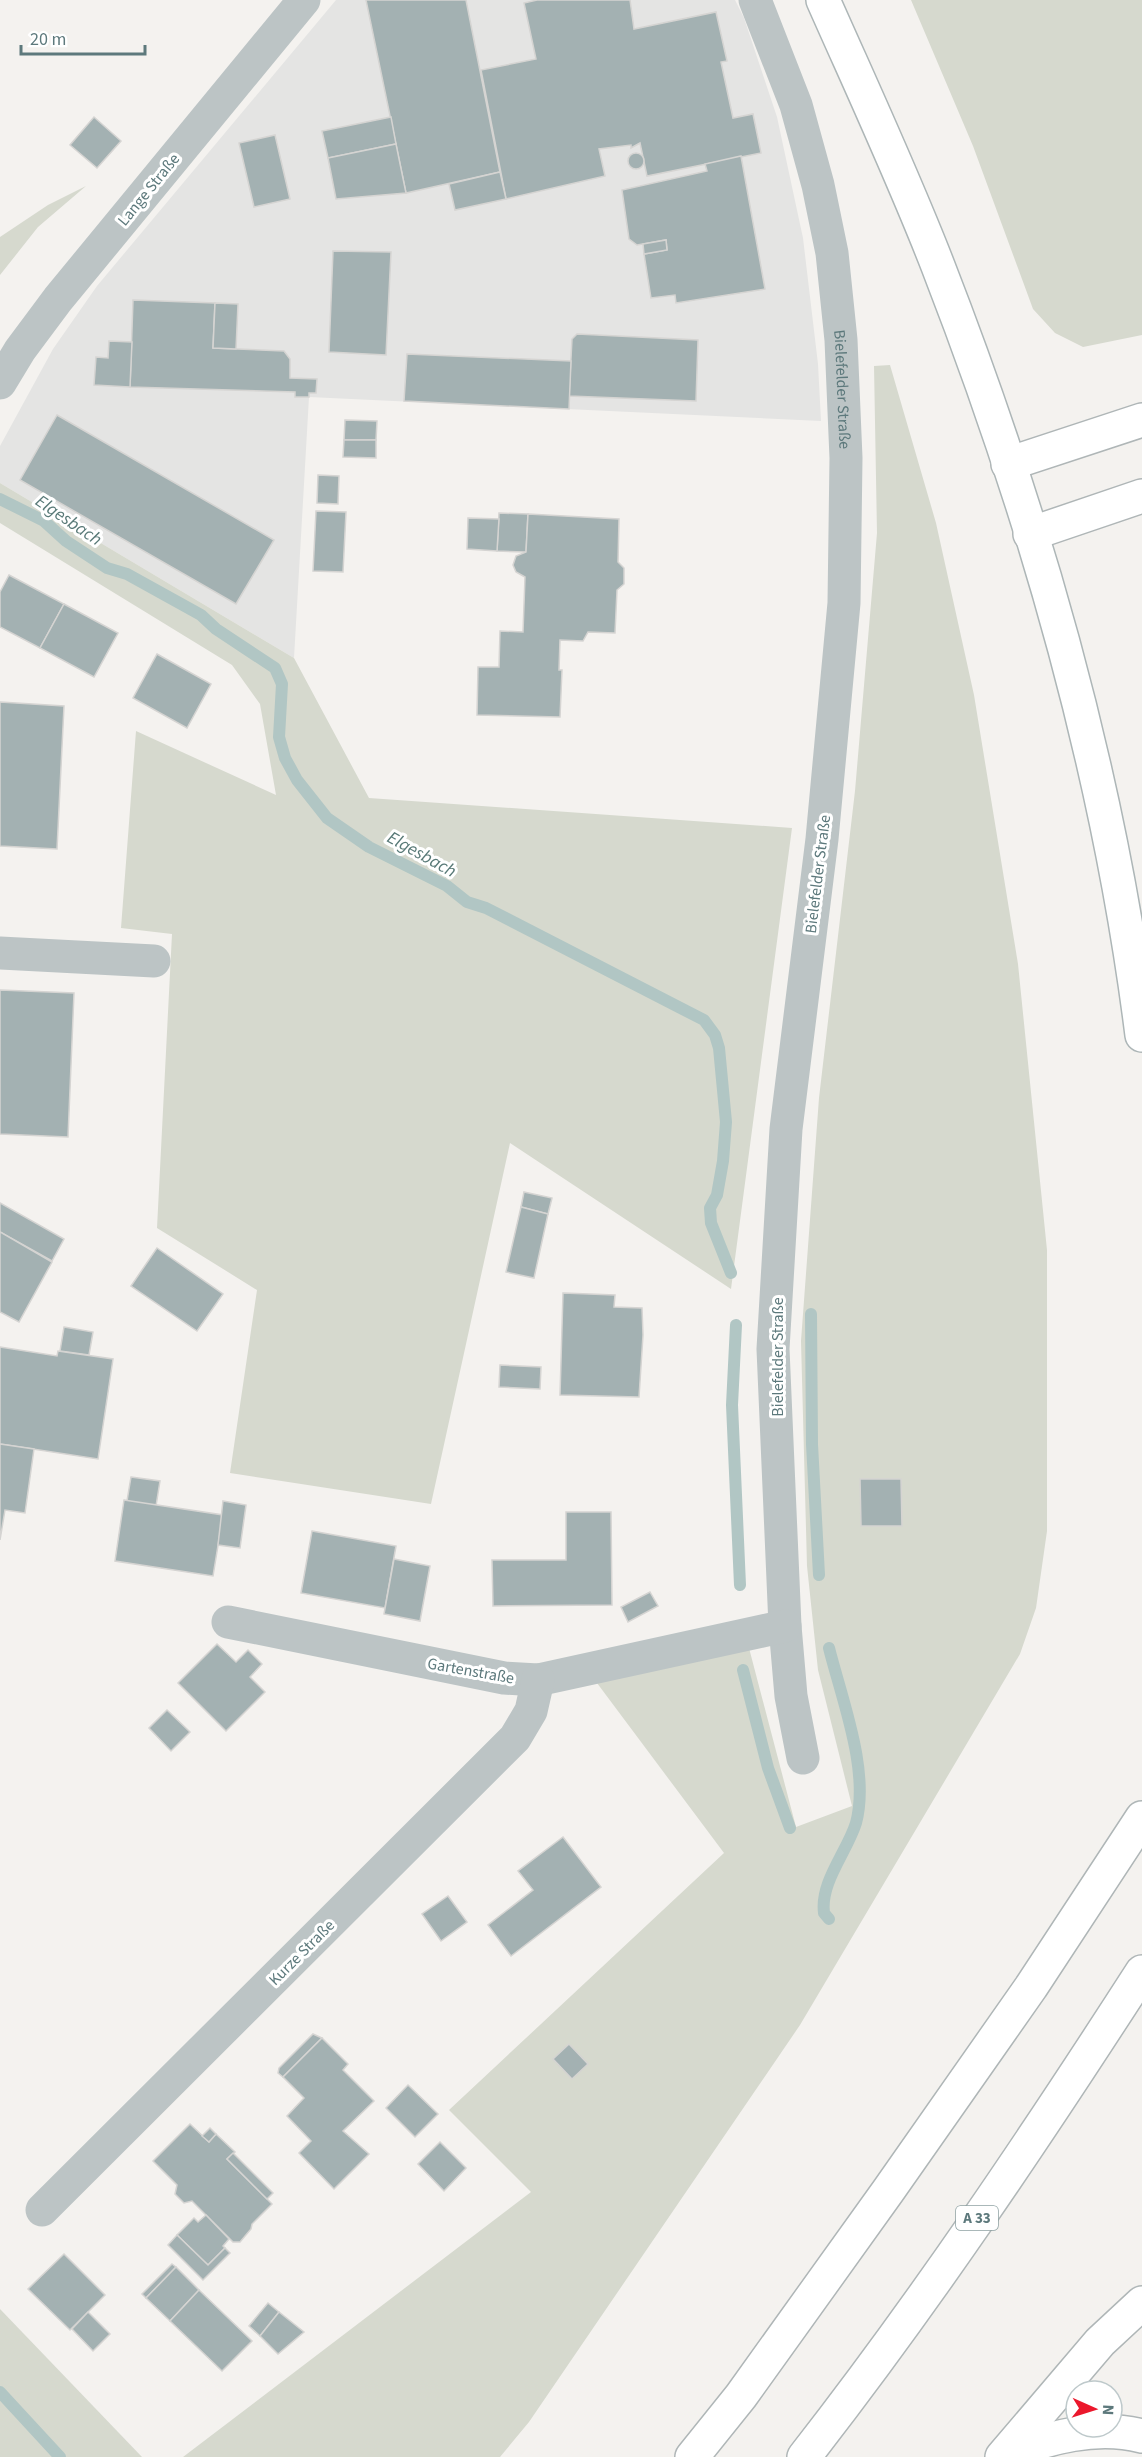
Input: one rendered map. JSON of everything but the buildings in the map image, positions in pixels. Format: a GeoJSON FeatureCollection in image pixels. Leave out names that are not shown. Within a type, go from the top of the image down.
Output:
{"type":"FeatureCollection","features":[{"type":"Feature","properties":{"kind":"main road"},"geometry":{"type":"LineString","coordinates":[[823,0],[938,266],[1030,534],[1078,699],[1128,936],[1142,1035]]}},
{"type":"Feature","properties":{"kind":"main road"},"geometry":{"type":"LineString","coordinates":[[1008,465],[1142,420]]}},
{"type":"Feature","properties":{"kind":"main road"},"geometry":{"type":"LineString","coordinates":[[1030,534],[1142,496]]}},
{"type":"Feature","properties":{"kind":"main road"},"geometry":{"type":"LineString","coordinates":[[693,2457],[741,2396],[902,2172],[1031,1987],[1142,1818]]}},
{"type":"Feature","properties":{"kind":"main road","name":"A 33"},"geometry":{"type":"LineString","coordinates":[[804,2457],[860,2384],[1056,2106],[1142,1972]]}},
{"type":"Feature","properties":{"kind":"main road"},"geometry":{"type":"LineString","coordinates":[[1004,2455],[1100,2342],[1142,2303]]}},
{"type":"Feature","properties":{"kind":"main road"},"geometry":{"type":"LineString","coordinates":[[1004,2455],[1060,2435],[1110,2431],[1142,2436]]}},
{"type":"Feature","properties":{"kind":"street","name":"Lange Straße"},"geometry":{"type":"LineString","coordinates":[[0,384],[20,350],[58,299],[304,0]]}},
{"type":"Feature","properties":{"kind":"street","name":"Bielefelder Straße"},"geometry":{"type":"LineString","coordinates":[[755,0],[796,105],[818,185],[832,253],[841,340],[846,458],[844,603],[822,838],[786,1129],[774,1337],[785,1626],[791,1696],[803,1758]]}},
{"type":"Feature","properties":{"kind":"street"},"geometry":{"type":"LineString","coordinates":[[0,953],[154,961]]}},
{"type":"Feature","properties":{"kind":"street","name":"Gartenstraße"},"geometry":{"type":"LineString","coordinates":[[228,1622],[504,1678],[538,1680],[785,1626]]}},
{"type":"Feature","properties":{"kind":"street","name":"Kurze Straße"},"geometry":{"type":"LineString","coordinates":[[42,2210],[515,1738],[531,1711],[538,1680]]}},
{"type":"Feature","properties":{"kind":"shaded area"},"geometry":{"type":"Polygon","coordinates":[[[336,0],[735,0],[744,18],[777,117],[803,238],[818,364],[821,421],[309,397],[294,658],[0,483],[0,446],[53,349],[97,286],[336,0]]]}},
{"type":"Feature","properties":{"kind":"shaded area"},"geometry":{"type":"Polygon","coordinates":[[[911,0],[1142,0],[1142,335],[1083,347],[1055,333],[1033,309],[973,146],[911,0]]]}},
{"type":"Feature","properties":{"kind":"shaded area"},"geometry":{"type":"Polygon","coordinates":[[[86,186],[38,227],[0,275],[0,237],[48,205],[86,186]]]}},
{"type":"Feature","properties":{"kind":"shaded area"},"geometry":{"type":"Polygon","coordinates":[[[890,365],[936,523],[974,695],[1018,964],[1047,1250],[1047,1531],[1036,1608],[1020,1654],[800,2025],[529,2422],[500,2457],[183,2457],[531,2192],[449,2110],[724,1853],[597,1683],[749,1648],[796,1827],[852,1806],[818,1670],[807,1566],[801,1341],[819,1098],[855,791],[877,533],[874,366],[890,365]]]}},
{"type":"Feature","properties":{"kind":"shaded area"},"geometry":{"type":"Polygon","coordinates":[[[0,483],[294,658],[369,798],[792,828],[731,1289],[510,1143],[431,1504],[230,1473],[257,1290],[157,1228],[172,934],[121,928],[136,731],[276,795],[260,704],[232,665],[0,523],[0,483]]]}},
{"type":"Feature","properties":{"kind":"shaded area"},"geometry":{"type":"Polygon","coordinates":[[[0,2309],[142,2457],[0,2457],[0,2309]]]}},
{"type":"Feature","properties":{"kind":"waterway","name":"Elgesbach"},"geometry":{"type":"LineString","coordinates":[[0,499],[44,521],[66,541],[107,568],[127,574],[201,615],[216,629],[275,668],[282,684],[279,737],[285,758],[297,780],[327,818],[369,847],[447,886],[467,902],[486,908],[704,1020],[715,1035],[719,1048],[726,1122],[717,1195],[710,1208],[711,1223],[731,1273]]}},
{"type":"Feature","properties":{"kind":"waterway"},"geometry":{"type":"LineString","coordinates":[[811,1314],[812,1444],[819,1575]]}},
{"type":"Feature","properties":{"kind":"waterway"},"geometry":{"type":"LineString","coordinates":[[736,1325],[732,1405],[740,1585]]}},
{"type":"Feature","properties":{"kind":"waterway"},"geometry":{"type":"LineString","coordinates":[[829,1648],[853,1736],[860,1781],[856,1823],[826,1890],[824,1913],[829,1919]]}},
{"type":"Feature","properties":{"kind":"waterway"},"geometry":{"type":"LineString","coordinates":[[743,1670],[768,1768],[790,1828]]}},
{"type":"Feature","properties":{"kind":"waterway"},"geometry":{"type":"LineString","coordinates":[[0,2392],[60,2457]]}}]}
